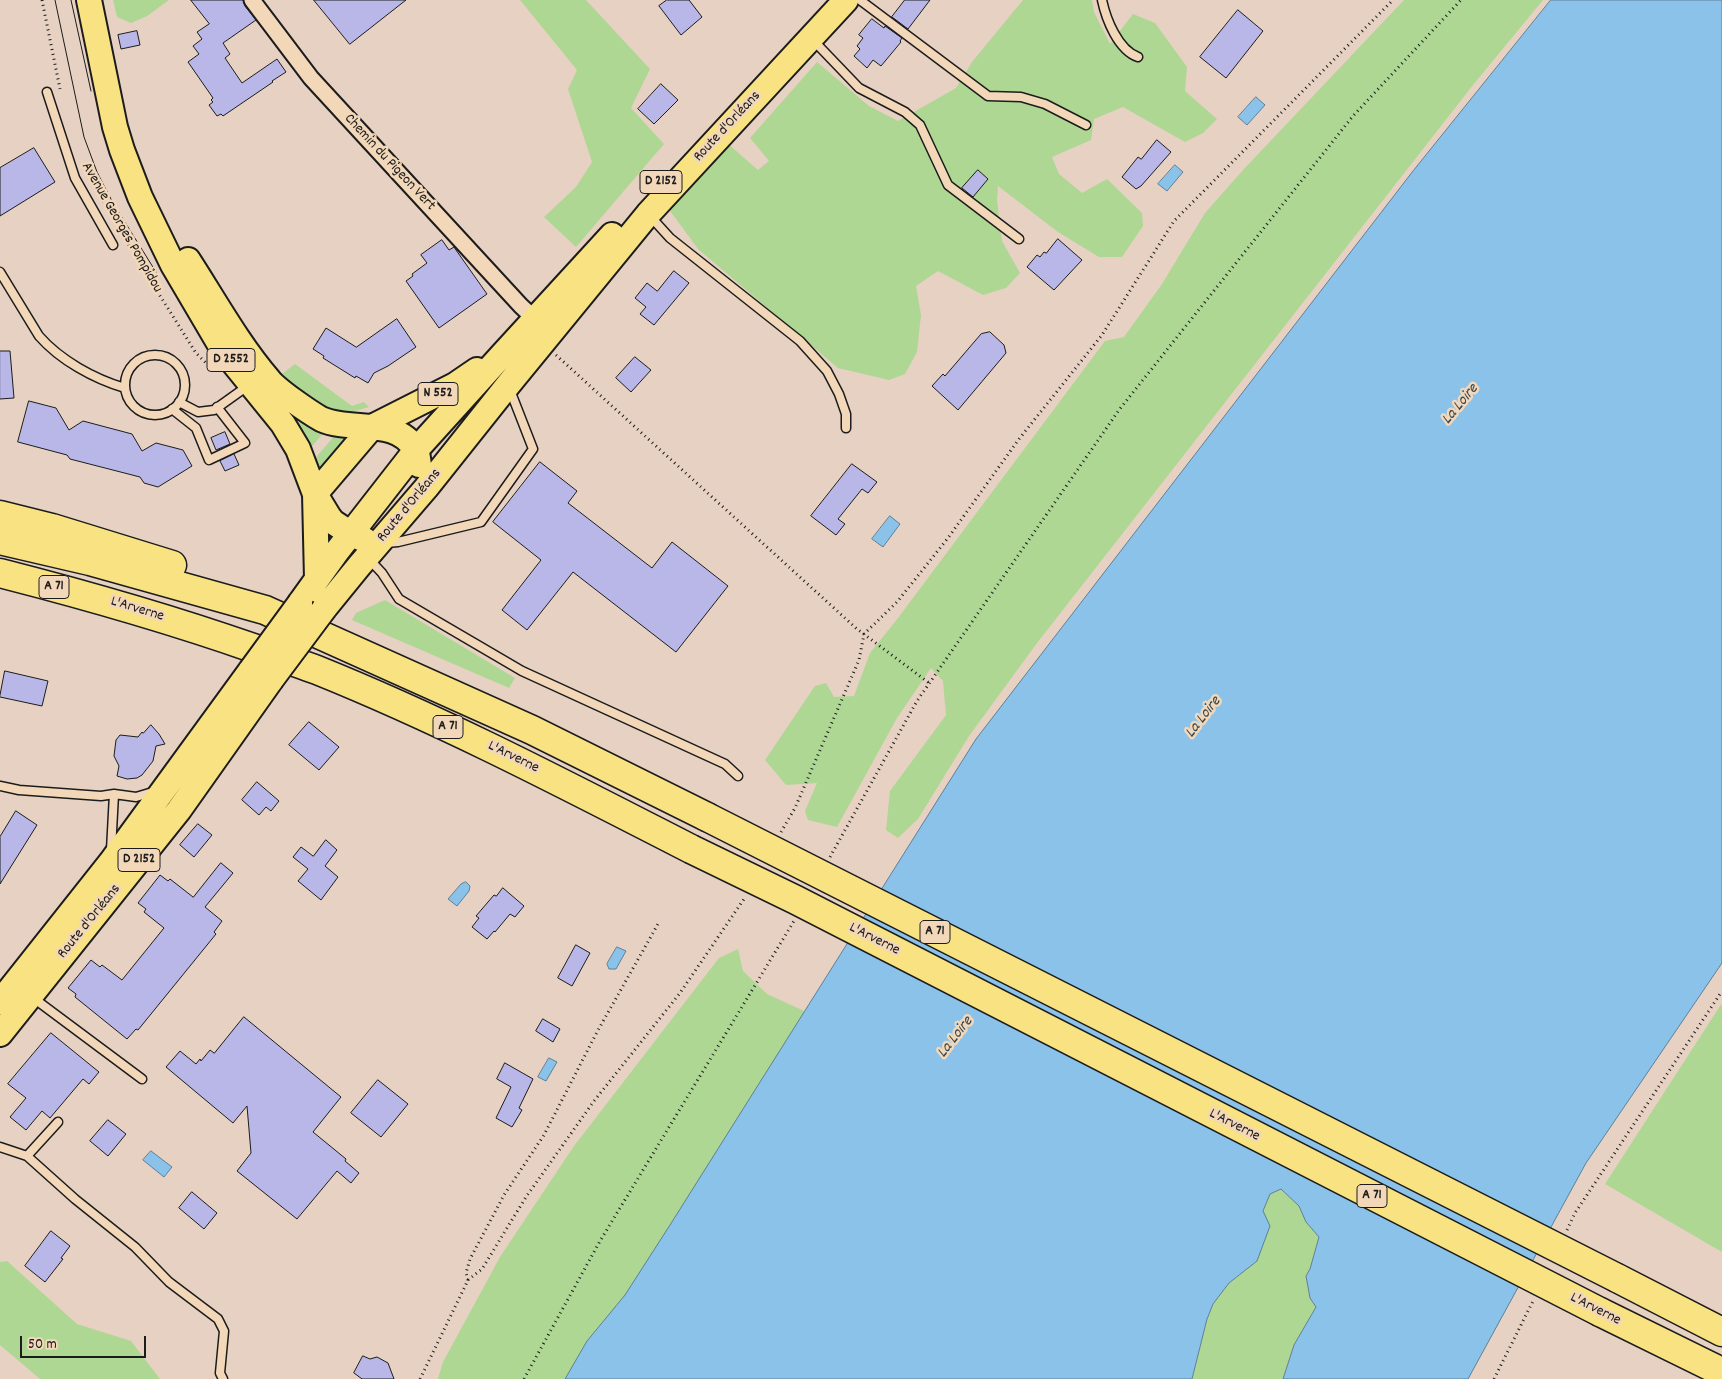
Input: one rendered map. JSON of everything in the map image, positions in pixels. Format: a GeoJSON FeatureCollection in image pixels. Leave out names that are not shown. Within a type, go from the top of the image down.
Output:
{"type":"FeatureCollection","features":[{"type":"Feature","properties":{"kind":"highway"},"geometry":{"type":"LineString","coordinates":[[0,516],[52,528],[211,577],[265,610]]}},
{"type":"Feature","properties":{"kind":"highway","name":"A 71"},"geometry":{"type":"LineString","coordinates":[[0,540],[90,561],[265,610],[532,730],[707,816],[1722,1332]]}},
{"type":"Feature","properties":{"kind":"highway","name":"L'Arverne"},"geometry":{"type":"LineString","coordinates":[[0,573],[108,601],[194,627],[315,670],[401,705],[508,756],[796,900],[1600,1312],[1722,1372]]}},
{"type":"Feature","properties":{"kind":"highway"},"geometry":{"type":"LineString","coordinates":[[0,590],[180,637],[194,627]]}},
{"type":"Feature","properties":{"kind":"main road","name":"Avenue Georges Pompidou"},"geometry":{"type":"LineString","coordinates":[[89,0],[113,119],[122,150],[140,197],[153,221],[172,265],[223,350],[283,424],[298,449],[315,494]]}},
{"type":"Feature","properties":{"kind":"main road","name":"Route d'Orléans"},"geometry":{"type":"LineString","coordinates":[[3,1015],[30,995],[179,810],[261,675],[300,603],[416,450],[502,354],[829,0]]}},
{"type":"Feature","properties":{"kind":"main road","name":"Route d'Orléans"},"geometry":{"type":"LineString","coordinates":[[3,1015],[165,788],[261,675],[324,609],[426,488],[648,214],[846,0]]}},
{"type":"Feature","properties":{"kind":"main road","name":"Avenue Georges Pompidou"},"geometry":{"type":"LineString","coordinates":[[153,221],[184,255],[250,356],[270,382],[321,418],[333,423],[392,430],[405,438],[416,450]]}},
{"type":"Feature","properties":{"kind":"main road","name":"N 552"},"geometry":{"type":"LineString","coordinates":[[372,427],[455,385],[502,354]]}},
{"type":"Feature","properties":{"kind":"main road"},"geometry":{"type":"LineString","coordinates":[[317,579],[315,494],[372,427]]}},
{"type":"Feature","properties":{"kind":"main road"},"geometry":{"type":"LineString","coordinates":[[416,450],[426,488]]}},
{"type":"Feature","properties":{"kind":"main road"},"geometry":{"type":"LineString","coordinates":[[315,494],[333,522],[373,550]]}},
{"type":"Feature","properties":{"kind":"street","name":"Chemin du Pigeon Vert"},"geometry":{"type":"LineString","coordinates":[[252,0],[311,78],[535,319]]}},
{"type":"Feature","properties":{"kind":"lane"},"geometry":{"type":"LineString","coordinates":[[860,0],[988,96],[1020,96],[1037,101],[1086,125]]}},
{"type":"Feature","properties":{"kind":"lane"},"geometry":{"type":"LineString","coordinates":[[1102,0],[1106,19],[1130,54],[1138,57]]}},
{"type":"Feature","properties":{"kind":"lane"},"geometry":{"type":"LineString","coordinates":[[811,37],[859,88],[905,112],[920,125],[948,185],[1019,239]]}},
{"type":"Feature","properties":{"kind":"lane"},"geometry":{"type":"LineString","coordinates":[[47,92],[75,178],[114,245]]}},
{"type":"Feature","properties":{"kind":"lane"},"geometry":{"type":"LineString","coordinates":[[648,214],[670,238],[800,341],[827,371],[839,394],[846,414],[846,428]]}},
{"type":"Feature","properties":{"kind":"lane"},"geometry":{"type":"LineString","coordinates":[[0,272],[44,342],[68,360],[107,383],[125,388]]}},
{"type":"Feature","properties":{"kind":"lane"},"geometry":{"type":"LineString","coordinates":[[153,355],[162,356],[178,366],[183,374],[184,384],[179,402],[172,409],[163,413],[153,414],[143,412],[134,406],[128,398],[125,388],[129,370],[135,362],[143,357],[153,355]]}},
{"type":"Feature","properties":{"kind":"lane"},"geometry":{"type":"LineString","coordinates":[[179,402],[198,412],[214,410],[251,383]]}},
{"type":"Feature","properties":{"kind":"lane"},"geometry":{"type":"LineString","coordinates":[[508,385],[533,449],[482,522],[398,542],[373,550],[382,573],[398,598],[522,671],[724,764],[738,776]]}},
{"type":"Feature","properties":{"kind":"lane"},"geometry":{"type":"LineString","coordinates":[[172,409],[196,428],[209,460],[245,443],[217,407]]}},
{"type":"Feature","properties":{"kind":"lane"},"geometry":{"type":"LineString","coordinates":[[0,786],[20,790],[101,796],[114,794],[136,797],[165,788]]}},
{"type":"Feature","properties":{"kind":"lane"},"geometry":{"type":"LineString","coordinates":[[111,862],[114,794]]}},
{"type":"Feature","properties":{"kind":"lane"},"geometry":{"type":"LineString","coordinates":[[30,995],[142,1079]]}},
{"type":"Feature","properties":{"kind":"lane"},"geometry":{"type":"LineString","coordinates":[[27,1156],[58,1122]]}},
{"type":"Feature","properties":{"kind":"lane"},"geometry":{"type":"LineString","coordinates":[[0,1147],[27,1156],[135,1247],[169,1282],[218,1319],[224,1331],[220,1373],[223,1379]]}},
{"type":"Feature","properties":{"kind":"path"},"geometry":{"type":"LineString","coordinates":[[42,0],[61,96]]}},
{"type":"Feature","properties":{"kind":"path"},"geometry":{"type":"LineString","coordinates":[[781,834],[795,808],[859,660],[864,634],[898,602],[948,538],[1019,439],[1102,335],[1174,221],[1393,0]]}},
{"type":"Feature","properties":{"kind":"path"},"geometry":{"type":"LineString","coordinates":[[825,865],[929,683],[1119,410],[1353,116],[1461,0]]}},
{"type":"Feature","properties":{"kind":"path","name":"Avenue Georges Pompidou"},"geometry":{"type":"LineString","coordinates":[[92,182],[140,264],[196,353],[209,367]]}},
{"type":"Feature","properties":{"kind":"path"},"geometry":{"type":"LineString","coordinates":[[553,352],[864,634],[929,683]]}},
{"type":"Feature","properties":{"kind":"path"},"geometry":{"type":"LineString","coordinates":[[420,1379],[468,1280],[482,1269],[526,1197],[594,1101],[680,993],[746,894]]}},
{"type":"Feature","properties":{"kind":"path"},"geometry":{"type":"LineString","coordinates":[[524,1379],[600,1241],[797,917]]}},
{"type":"Feature","properties":{"kind":"path"},"geometry":{"type":"LineString","coordinates":[[468,1280],[466,1273],[470,1259],[504,1195],[544,1135],[597,1032],[658,924]]}},
{"type":"Feature","properties":{"kind":"path"},"geometry":{"type":"LineString","coordinates":[[1566,1231],[1575,1213],[1722,991]]}},
{"type":"Feature","properties":{"kind":"path"},"geometry":{"type":"LineString","coordinates":[[1494,1379],[1537,1292]]}},
{"type":"Feature","properties":{"kind":"green space"},"geometry":{"type":"Polygon","coordinates":[[[113,0],[169,0],[147,16],[131,23],[117,17],[113,0]]]}},
{"type":"Feature","properties":{"kind":"green space"},"geometry":{"type":"Polygon","coordinates":[[[520,0],[586,0],[650,69],[631,108],[664,144],[576,247],[544,217],[576,187],[592,162],[568,89],[577,70],[520,0]]]}},
{"type":"Feature","properties":{"kind":"green space"},"geometry":{"type":"Polygon","coordinates":[[[1023,0],[1092,0],[1094,12],[1110,44],[1133,14],[1155,23],[1187,67],[1185,91],[1217,119],[1203,133],[1185,142],[1123,107],[1094,119],[1091,140],[1052,157],[1059,174],[1082,193],[1107,179],[1142,213],[1143,226],[1122,257],[1099,257],[1058,232],[998,186],[997,200],[1002,241],[1020,273],[1006,288],[983,295],[938,271],[916,286],[921,315],[917,352],[905,374],[889,380],[838,368],[698,249],[668,208],[726,142],[758,170],[769,161],[750,138],[817,62],[869,106],[898,121],[956,88],[972,62],[1023,0]]]}},
{"type":"Feature","properties":{"kind":"green space"},"geometry":{"type":"Polygon","coordinates":[[[1404,0],[1543,0],[1473,85],[1037,643],[969,736],[918,819],[898,838],[886,830],[890,791],[946,715],[943,681],[931,668],[897,718],[837,827],[808,820],[805,811],[817,783],[786,785],[765,760],[815,686],[826,683],[834,697],[854,696],[870,653],[1105,341],[1124,337],[1162,284],[1205,213],[1243,170],[1404,0]]]}},
{"type":"Feature","properties":{"kind":"green space"},"geometry":{"type":"Polygon","coordinates":[[[295,364],[352,406],[364,402],[369,407],[348,413],[322,408],[311,402],[282,374],[295,364]]]}},
{"type":"Feature","properties":{"kind":"green space"},"geometry":{"type":"Polygon","coordinates":[[[282,404],[325,431],[308,451],[282,404]]]}},
{"type":"Feature","properties":{"kind":"green space"},"geometry":{"type":"Polygon","coordinates":[[[336,434],[350,436],[318,473],[312,462],[336,434]]]}},
{"type":"Feature","properties":{"kind":"green space"},"geometry":{"type":"Polygon","coordinates":[[[385,600],[515,678],[509,688],[352,620],[356,613],[385,600]]]}},
{"type":"Feature","properties":{"kind":"green space"},"geometry":{"type":"Polygon","coordinates":[[[738,949],[743,971],[767,994],[813,1015],[574,1379],[438,1379],[443,1362],[500,1257],[574,1146],[719,958],[738,949]]]}},
{"type":"Feature","properties":{"kind":"green space"},"geometry":{"type":"Polygon","coordinates":[[[1722,1003],[1722,1252],[1605,1184],[1722,1003]]]}},
{"type":"Feature","properties":{"kind":"green space"},"geometry":{"type":"Polygon","coordinates":[[[1281,1189],[1299,1206],[1306,1222],[1319,1237],[1310,1269],[1306,1276],[1310,1298],[1316,1307],[1294,1345],[1283,1379],[1192,1379],[1207,1319],[1213,1304],[1229,1283],[1257,1261],[1263,1211],[1270,1194],[1281,1189]]]}},
{"type":"Feature","properties":{"kind":"green space"},"geometry":{"type":"Polygon","coordinates":[[[7,1261],[77,1324],[131,1341],[160,1379],[40,1379],[0,1345],[0,1262],[7,1261]]]}},
{"type":"Feature","properties":{"kind":"water","name":"La Loire"},"geometry":{"type":"Polygon","coordinates":[[[1551,0],[1722,0],[1722,963],[1586,1163],[1468,1379],[1283,1379],[1294,1345],[1316,1307],[1310,1298],[1306,1276],[1310,1269],[1319,1237],[1306,1222],[1299,1206],[1281,1189],[1270,1194],[1263,1211],[1270,1226],[1257,1261],[1229,1283],[1213,1304],[1207,1319],[1192,1379],[565,1379],[587,1341],[625,1295],[670,1225],[976,739],[1413,171],[1551,0]]]}},
{"type":"Feature","properties":{"kind":"water"},"geometry":{"type":"Polygon","coordinates":[[[1256,97],[1265,105],[1247,125],[1238,117],[1256,97]]]}},
{"type":"Feature","properties":{"kind":"water"},"geometry":{"type":"Polygon","coordinates":[[[1175,165],[1183,172],[1167,191],[1158,184],[1175,165]]]}},
{"type":"Feature","properties":{"kind":"water"},"geometry":{"type":"Polygon","coordinates":[[[890,516],[900,524],[883,547],[872,539],[890,516]]]}},
{"type":"Feature","properties":{"kind":"water"},"geometry":{"type":"Polygon","coordinates":[[[466,882],[470,886],[469,891],[457,906],[448,899],[461,884],[466,882]]]}},
{"type":"Feature","properties":{"kind":"water"},"geometry":{"type":"Polygon","coordinates":[[[617,947],[626,951],[616,969],[609,969],[607,964],[617,947]]]}},
{"type":"Feature","properties":{"kind":"water"},"geometry":{"type":"Polygon","coordinates":[[[549,1058],[557,1062],[546,1081],[538,1077],[549,1058]]]}},
{"type":"Feature","properties":{"kind":"water"},"geometry":{"type":"Polygon","coordinates":[[[151,1151],[172,1167],[164,1177],[143,1160],[151,1151]]]}},
{"type":"Feature","properties":{"kind":"building"},"geometry":{"type":"Polygon","coordinates":[[[191,0],[243,0],[245,6],[256,20],[223,43],[230,54],[225,58],[242,83],[277,59],[286,72],[223,116],[221,114],[217,116],[209,105],[213,102],[211,100],[213,98],[188,62],[199,54],[193,46],[202,39],[197,32],[209,24],[191,0]]]}},
{"type":"Feature","properties":{"kind":"building"},"geometry":{"type":"Polygon","coordinates":[[[314,0],[406,0],[350,44],[314,0]]]}},
{"type":"Feature","properties":{"kind":"building"},"geometry":{"type":"Polygon","coordinates":[[[667,0],[689,0],[702,17],[681,35],[659,6],[667,0]]]}},
{"type":"Feature","properties":{"kind":"building"},"geometry":{"type":"Polygon","coordinates":[[[905,0],[930,0],[908,29],[892,17],[905,0]]]}},
{"type":"Feature","properties":{"kind":"building"},"geometry":{"type":"Polygon","coordinates":[[[1238,10],[1263,31],[1226,78],[1200,57],[1238,10]]]}},
{"type":"Feature","properties":{"kind":"building"},"geometry":{"type":"Polygon","coordinates":[[[872,19],[902,38],[901,42],[881,66],[873,60],[867,68],[854,56],[860,49],[857,46],[863,38],[859,35],[872,19]]]}},
{"type":"Feature","properties":{"kind":"building"},"geometry":{"type":"Polygon","coordinates":[[[137,31],[140,45],[121,49],[118,35],[137,31]]]}},
{"type":"Feature","properties":{"kind":"building"},"geometry":{"type":"Polygon","coordinates":[[[661,84],[678,100],[654,124],[638,109],[661,84]]]}},
{"type":"Feature","properties":{"kind":"building"},"geometry":{"type":"Polygon","coordinates":[[[1157,140],[1171,152],[1141,186],[1136,189],[1122,177],[1138,157],[1141,159],[1157,140]]]}},
{"type":"Feature","properties":{"kind":"building"},"geometry":{"type":"Polygon","coordinates":[[[34,148],[55,182],[0,216],[0,168],[34,148]]]}},
{"type":"Feature","properties":{"kind":"building"},"geometry":{"type":"Polygon","coordinates":[[[978,170],[988,179],[973,197],[962,188],[978,170]]]}},
{"type":"Feature","properties":{"kind":"building"},"geometry":{"type":"Polygon","coordinates":[[[1058,239],[1082,260],[1054,290],[1027,267],[1037,255],[1040,257],[1044,252],[1046,253],[1058,239]]]}},
{"type":"Feature","properties":{"kind":"building"},"geometry":{"type":"Polygon","coordinates":[[[442,240],[449,250],[454,247],[487,294],[439,328],[406,281],[427,263],[421,255],[442,240]]]}},
{"type":"Feature","properties":{"kind":"building"},"geometry":{"type":"Polygon","coordinates":[[[674,271],[689,283],[654,325],[640,314],[646,307],[635,298],[647,283],[657,291],[674,271]]]}},
{"type":"Feature","properties":{"kind":"building"},"geometry":{"type":"Polygon","coordinates":[[[397,319],[416,347],[374,373],[368,383],[356,376],[355,378],[323,358],[324,356],[313,349],[326,328],[356,347],[397,319]]]}},
{"type":"Feature","properties":{"kind":"building"},"geometry":{"type":"Polygon","coordinates":[[[990,332],[1004,345],[1006,353],[958,410],[932,386],[943,374],[945,376],[981,334],[990,332]]]}},
{"type":"Feature","properties":{"kind":"building"},"geometry":{"type":"Polygon","coordinates":[[[0,351],[10,351],[14,398],[0,399],[0,351]]]}},
{"type":"Feature","properties":{"kind":"building"},"geometry":{"type":"Polygon","coordinates":[[[635,357],[651,370],[631,392],[616,378],[635,357]]]}},
{"type":"Feature","properties":{"kind":"building"},"geometry":{"type":"Polygon","coordinates":[[[29,401],[56,408],[69,430],[83,421],[132,434],[142,451],[156,443],[183,450],[192,466],[158,487],[144,483],[140,477],[70,459],[67,455],[18,442],[29,401]]]}},
{"type":"Feature","properties":{"kind":"building"},"geometry":{"type":"Polygon","coordinates":[[[225,432],[230,444],[216,450],[211,438],[225,432]]]}},
{"type":"Feature","properties":{"kind":"building"},"geometry":{"type":"Polygon","coordinates":[[[234,454],[239,465],[225,471],[220,461],[234,454]]]}},
{"type":"Feature","properties":{"kind":"building"},"geometry":{"type":"Polygon","coordinates":[[[540,462],[577,491],[568,503],[652,568],[672,542],[728,586],[676,652],[573,572],[527,630],[502,610],[541,560],[493,522],[540,462]]]}},
{"type":"Feature","properties":{"kind":"building"},"geometry":{"type":"Polygon","coordinates":[[[852,464],[877,482],[868,493],[862,489],[838,519],[845,524],[836,535],[811,516],[852,464]]]}},
{"type":"Feature","properties":{"kind":"building"},"geometry":{"type":"Polygon","coordinates":[[[5,671],[48,681],[42,706],[0,697],[5,671]]]}},
{"type":"Feature","properties":{"kind":"building"},"geometry":{"type":"Polygon","coordinates":[[[309,722],[339,747],[319,770],[289,745],[309,722]]]}},
{"type":"Feature","properties":{"kind":"building"},"geometry":{"type":"Polygon","coordinates":[[[151,725],[165,744],[156,746],[153,761],[142,775],[137,778],[127,779],[117,776],[119,766],[114,756],[116,740],[120,735],[138,737],[151,725]]]}},
{"type":"Feature","properties":{"kind":"building"},"geometry":{"type":"Polygon","coordinates":[[[257,782],[279,801],[271,811],[266,807],[259,815],[242,800],[257,782]]]}},
{"type":"Feature","properties":{"kind":"building"},"geometry":{"type":"Polygon","coordinates":[[[16,811],[37,825],[0,884],[0,837],[16,811]]]}},
{"type":"Feature","properties":{"kind":"building"},"geometry":{"type":"Polygon","coordinates":[[[198,824],[212,835],[194,857],[180,845],[198,824]]]}},
{"type":"Feature","properties":{"kind":"building"},"geometry":{"type":"Polygon","coordinates":[[[326,840],[337,850],[325,866],[338,877],[321,900],[298,881],[308,869],[293,857],[301,847],[313,856],[326,840]]]}},
{"type":"Feature","properties":{"kind":"building"},"geometry":{"type":"Polygon","coordinates":[[[221,863],[233,873],[205,907],[222,921],[214,932],[216,934],[138,1030],[136,1029],[127,1039],[75,997],[76,994],[68,988],[91,960],[100,967],[102,965],[122,980],[164,928],[144,912],[146,909],[138,903],[160,875],[168,881],[170,879],[193,897],[221,863]]]}},
{"type":"Feature","properties":{"kind":"building"},"geometry":{"type":"Polygon","coordinates":[[[503,888],[524,906],[515,917],[510,914],[487,939],[472,927],[479,918],[476,916],[494,895],[496,896],[503,888]]]}},
{"type":"Feature","properties":{"kind":"building"},"geometry":{"type":"Polygon","coordinates":[[[576,945],[590,953],[572,986],[558,978],[576,945]]]}},
{"type":"Feature","properties":{"kind":"building"},"geometry":{"type":"Polygon","coordinates":[[[244,1017],[341,1097],[313,1132],[346,1159],[345,1161],[359,1173],[351,1183],[337,1171],[297,1219],[237,1171],[251,1153],[247,1106],[233,1123],[166,1067],[180,1051],[196,1064],[210,1050],[214,1053],[244,1017]]]}},
{"type":"Feature","properties":{"kind":"building"},"geometry":{"type":"Polygon","coordinates":[[[543,1019],[560,1029],[553,1042],[536,1031],[543,1019]]]}},
{"type":"Feature","properties":{"kind":"building"},"geometry":{"type":"Polygon","coordinates":[[[51,1033],[99,1072],[89,1084],[83,1079],[50,1118],[42,1111],[26,1130],[10,1117],[26,1098],[8,1084],[51,1033]]]}},
{"type":"Feature","properties":{"kind":"building"},"geometry":{"type":"Polygon","coordinates":[[[505,1063],[533,1079],[519,1108],[522,1110],[512,1127],[496,1118],[511,1087],[497,1079],[505,1063]]]}},
{"type":"Feature","properties":{"kind":"building"},"geometry":{"type":"Polygon","coordinates":[[[378,1080],[408,1104],[381,1137],[351,1113],[378,1080]]]}},
{"type":"Feature","properties":{"kind":"building"},"geometry":{"type":"Polygon","coordinates":[[[108,1120],[126,1134],[108,1156],[90,1141],[108,1120]]]}},
{"type":"Feature","properties":{"kind":"building"},"geometry":{"type":"Polygon","coordinates":[[[192,1192],[217,1213],[204,1229],[179,1208],[192,1192]]]}},
{"type":"Feature","properties":{"kind":"building"},"geometry":{"type":"Polygon","coordinates":[[[51,1231],[70,1246],[61,1258],[63,1259],[45,1282],[25,1266],[51,1231]]]}},
{"type":"Feature","properties":{"kind":"building"},"geometry":{"type":"Polygon","coordinates":[[[363,1356],[370,1359],[377,1357],[388,1363],[394,1379],[362,1379],[354,1373],[363,1356]]]}},
{"type":"Feature","properties":{"kind":"tram line"},"geometry":{"type":"LineString","coordinates":[[55,0],[84,137],[97,172],[113,203],[156,272]]}},
{"type":"Feature","properties":{"kind":"tram line"},"geometry":{"type":"LineString","coordinates":[[71,0],[91,91]]}}]}
